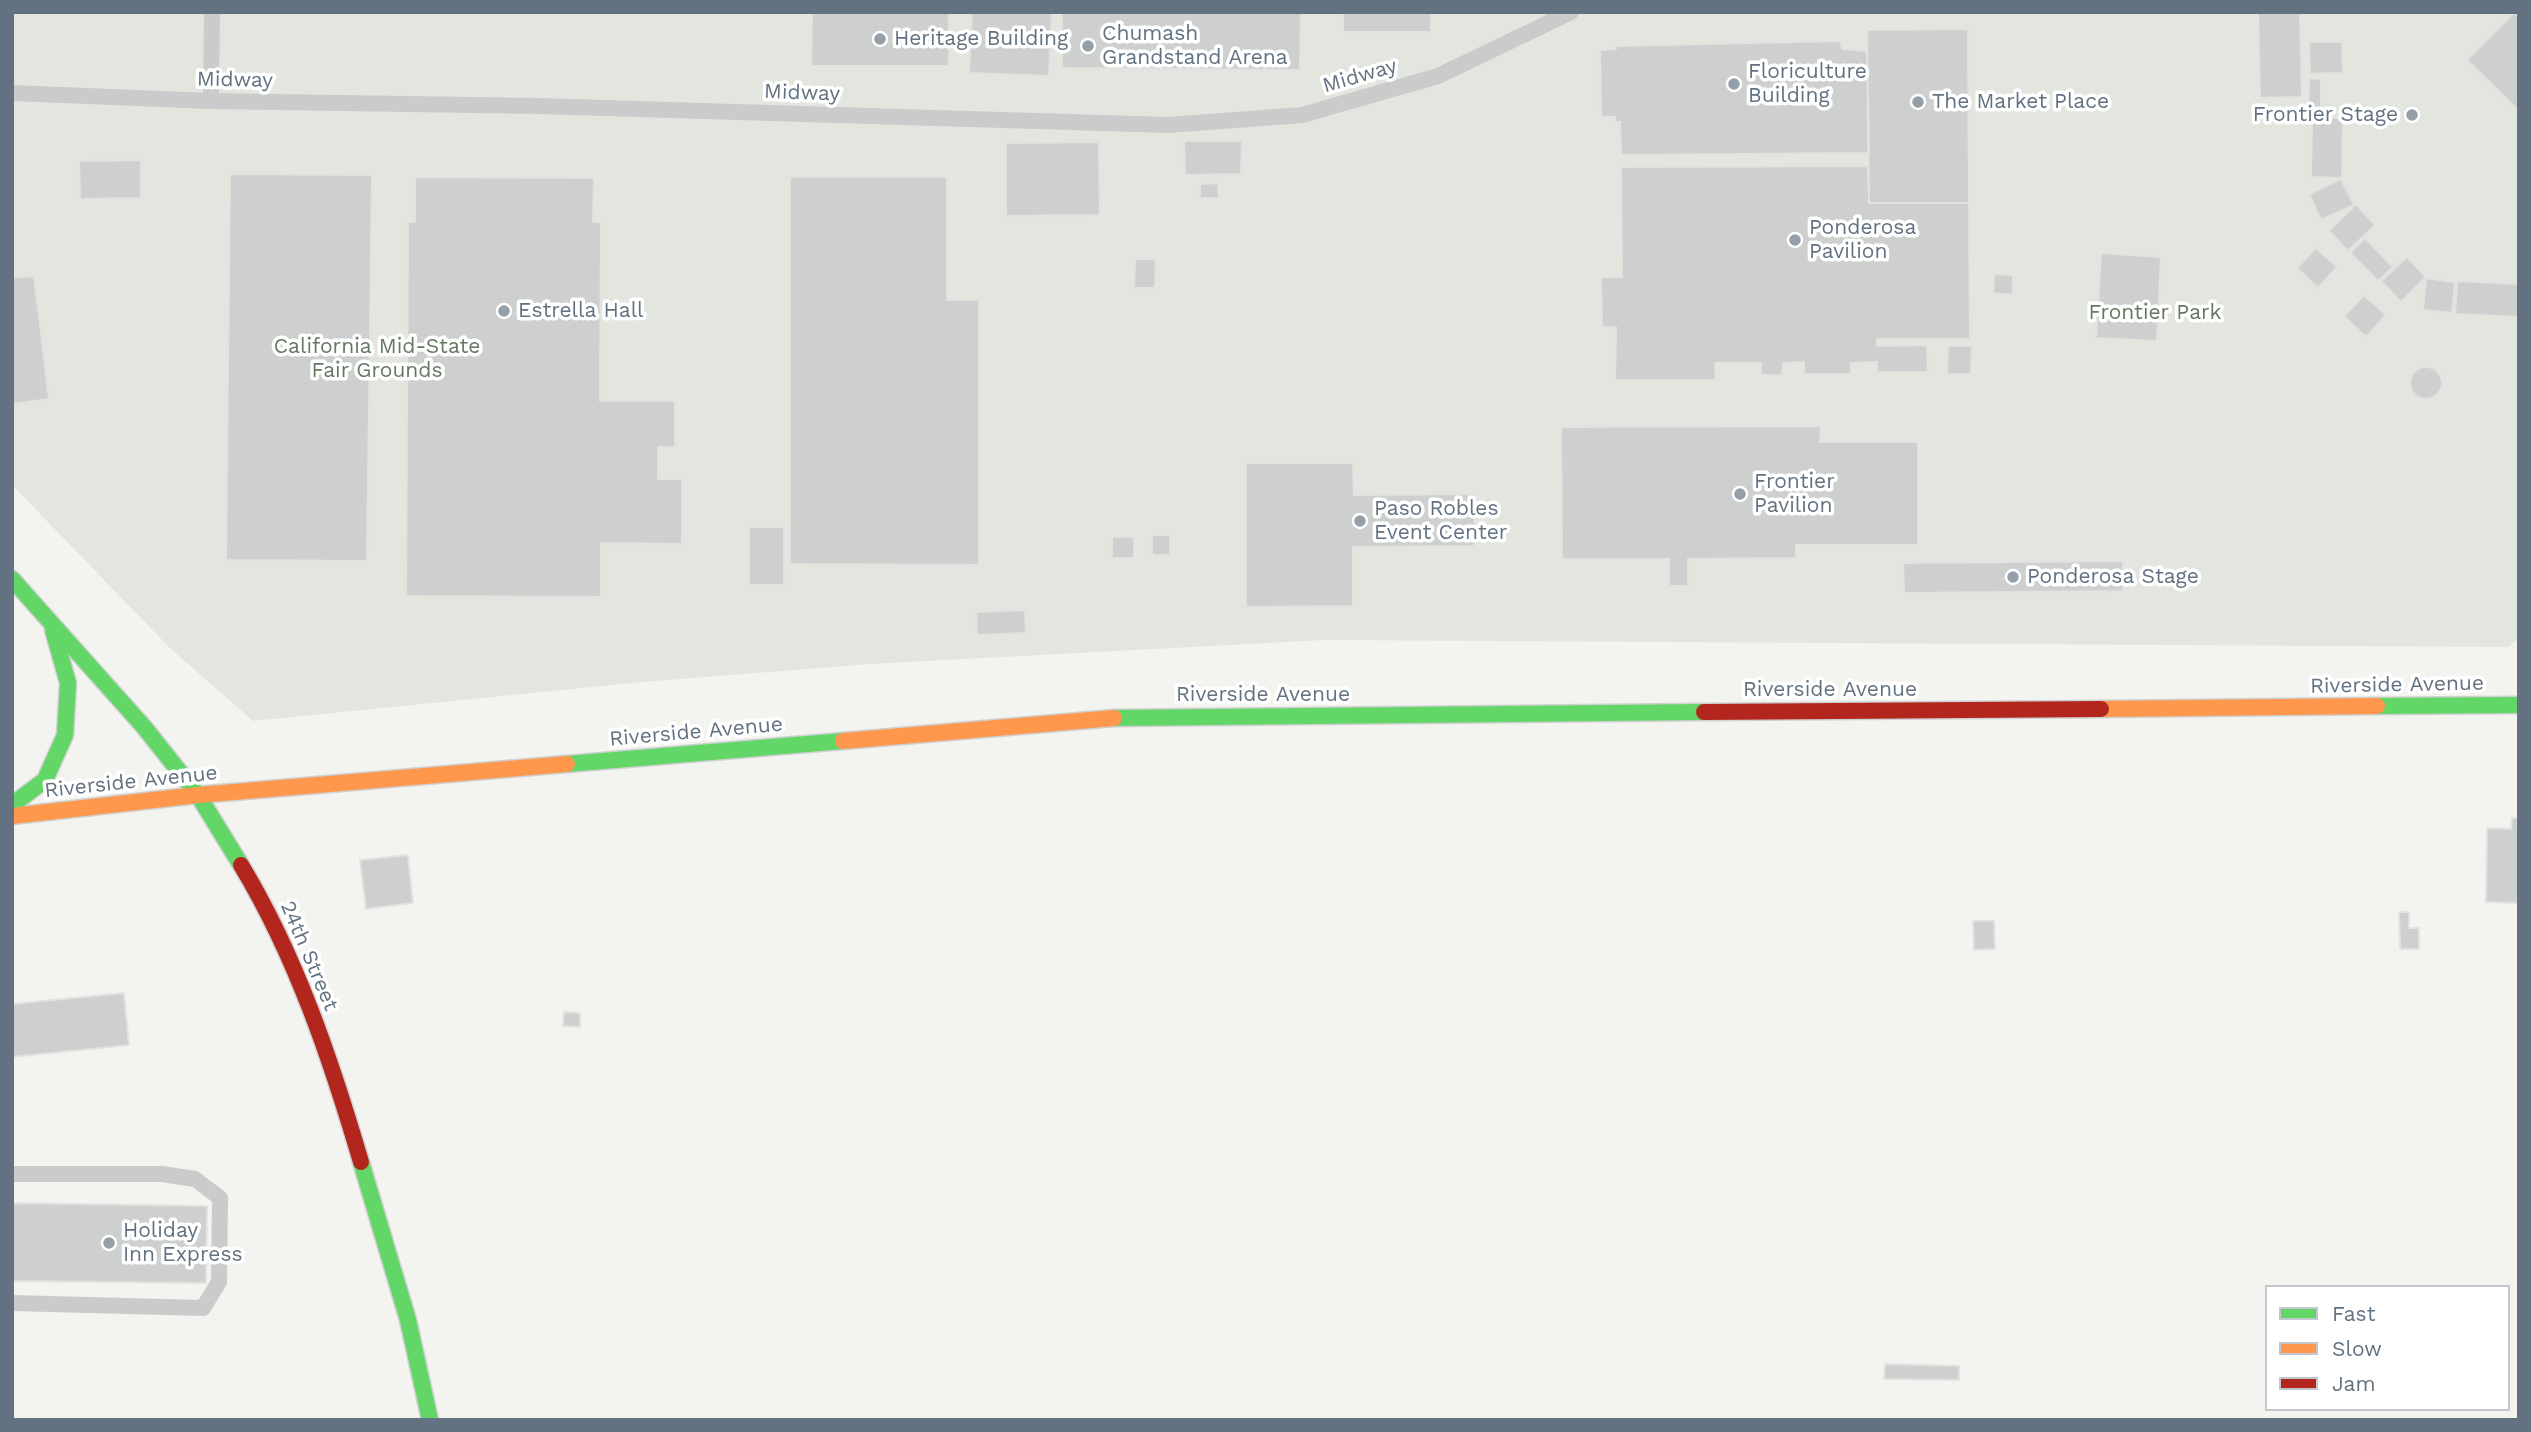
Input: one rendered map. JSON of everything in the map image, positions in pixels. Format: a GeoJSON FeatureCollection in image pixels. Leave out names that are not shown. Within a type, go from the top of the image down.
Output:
{"type":"FeatureCollection","features":[{"type":"Feature","properties":{"kind":"main road","name":"24th Street"},"geometry":{"type":"LineString","coordinates":[[12,579],[144,727],[198,795],[261,898],[311,1009],[354,1138],[408,1320],[430,1420]]}},
{"type":"Feature","properties":{"kind":"main road"},"geometry":{"type":"LineString","coordinates":[[12,805],[45,780],[65,734],[68,683],[51,622]]}},
{"type":"Feature","properties":{"kind":"main road","name":"Riverside Avenue"},"geometry":{"type":"LineString","coordinates":[[12,816],[198,795],[1132,717],[2519,705]]}},
{"type":"Feature","properties":{"kind":"lane"},"geometry":{"type":"LineString","coordinates":[[211,101],[212,12]]}},
{"type":"Feature","properties":{"kind":"lane","name":"Midway"},"geometry":{"type":"LineString","coordinates":[[12,93],[211,101],[538,106],[1169,125],[1301,115],[1351,101],[1438,76],[1571,12]]}},
{"type":"Feature","properties":{"kind":"lane"},"geometry":{"type":"LineString","coordinates":[[12,1174],[162,1174],[195,1179],[220,1198],[219,1282],[203,1308],[12,1303]]}},
{"type":"Feature","properties":{"kind":"green space","name":"California Mid-State Fair Grounds"},"geometry":{"type":"Polygon","coordinates":[[[12,12],[2519,12],[2519,637],[2509,647],[1324,640],[870,664],[642,682],[253,721],[170,648],[12,485],[12,12]]]}},
{"type":"Feature","properties":{"kind":"building","name":"Heritage Building"},"geometry":{"type":"Polygon","coordinates":[[[812,12],[949,12],[949,66],[811,66],[812,12]]]}},
{"type":"Feature","properties":{"kind":"building"},"geometry":{"type":"Polygon","coordinates":[[[972,12],[1052,12],[1049,76],[969,73],[972,12]]]}},
{"type":"Feature","properties":{"kind":"building"},"geometry":{"type":"Polygon","coordinates":[[[1062,12],[1301,12],[1300,70],[1062,68],[1062,12]]]}},
{"type":"Feature","properties":{"kind":"building"},"geometry":{"type":"Polygon","coordinates":[[[1343,12],[1431,12],[1431,32],[1343,32],[1343,12]]]}},
{"type":"Feature","properties":{"kind":"building"},"geometry":{"type":"Polygon","coordinates":[[[2258,12],[2300,12],[2302,97],[2260,98],[2258,12]]]}},
{"type":"Feature","properties":{"kind":"building"},"geometry":{"type":"Polygon","coordinates":[[[2514,13],[2519,17],[2519,111],[2467,60],[2514,13]]]}},
{"type":"Feature","properties":{"kind":"building","name":"The Market Place"},"geometry":{"type":"Polygon","coordinates":[[[1968,29],[1969,203],[1869,203],[1867,30],[1968,29]]]}},
{"type":"Feature","properties":{"kind":"building","name":"Floriculture Building"},"geometry":{"type":"Polygon","coordinates":[[[1841,41],[1842,49],[1867,51],[1869,153],[1621,155],[1620,122],[1615,122],[1615,117],[1601,117],[1600,50],[1616,49],[1616,46],[1841,41]]]}},
{"type":"Feature","properties":{"kind":"building"},"geometry":{"type":"Polygon","coordinates":[[[2309,42],[2342,42],[2343,73],[2310,74],[2309,42]]]}},
{"type":"Feature","properties":{"kind":"building"},"geometry":{"type":"Polygon","coordinates":[[[2309,78],[2321,79],[2321,117],[2308,118],[2309,78]]]}},
{"type":"Feature","properties":{"kind":"building"},"geometry":{"type":"Polygon","coordinates":[[[2312,118],[2343,118],[2342,178],[2311,177],[2312,118]]]}},
{"type":"Feature","properties":{"kind":"building"},"geometry":{"type":"Polygon","coordinates":[[[1184,141],[1242,141],[1241,174],[1185,175],[1184,141]]]}},
{"type":"Feature","properties":{"kind":"building"},"geometry":{"type":"Polygon","coordinates":[[[1099,142],[1100,215],[1006,216],[1006,143],[1099,142]]]}},
{"type":"Feature","properties":{"kind":"building"},"geometry":{"type":"Polygon","coordinates":[[[141,160],[141,198],[80,199],[79,161],[141,160]]]}},
{"type":"Feature","properties":{"kind":"building","name":"Ponderosa Pavilion"},"geometry":{"type":"Polygon","coordinates":[[[1868,166],[1869,203],[1969,203],[1970,339],[1877,339],[1877,346],[1927,345],[1928,372],[1877,372],[1877,362],[1851,363],[1851,374],[1804,374],[1804,362],[1783,363],[1782,375],[1761,375],[1761,363],[1715,363],[1716,380],[1615,380],[1616,327],[1602,327],[1601,277],[1622,277],[1621,167],[1868,166]]]}},
{"type":"Feature","properties":{"kind":"building"},"geometry":{"type":"Polygon","coordinates":[[[230,174],[372,175],[367,561],[226,560],[230,174]]]}},
{"type":"Feature","properties":{"kind":"building","name":"Estrella Hall"},"geometry":{"type":"Polygon","coordinates":[[[415,177],[594,178],[593,222],[601,222],[600,401],[675,401],[675,447],[658,447],[658,479],[682,479],[682,544],[601,543],[601,597],[406,596],[408,222],[415,222],[415,177]]]}},
{"type":"Feature","properties":{"kind":"building"},"geometry":{"type":"Polygon","coordinates":[[[790,177],[947,177],[947,300],[979,300],[979,565],[790,564],[790,177]]]}},
{"type":"Feature","properties":{"kind":"building"},"geometry":{"type":"Polygon","coordinates":[[[2341,179],[2354,205],[2321,220],[2309,194],[2341,179]]]}},
{"type":"Feature","properties":{"kind":"building"},"geometry":{"type":"Polygon","coordinates":[[[1218,183],[1219,198],[1200,198],[1200,184],[1218,183]]]}},
{"type":"Feature","properties":{"kind":"building"},"geometry":{"type":"Polygon","coordinates":[[[2356,204],[2375,225],[2348,251],[2329,231],[2356,204]]]}},
{"type":"Feature","properties":{"kind":"building"},"geometry":{"type":"Polygon","coordinates":[[[2365,238],[2393,267],[2378,281],[2350,253],[2365,238]]]}},
{"type":"Feature","properties":{"kind":"building"},"geometry":{"type":"Polygon","coordinates":[[[2316,248],[2337,267],[2318,288],[2297,268],[2316,248]]]}},
{"type":"Feature","properties":{"kind":"building"},"geometry":{"type":"Polygon","coordinates":[[[2101,253],[2161,257],[2157,341],[2096,338],[2101,253]]]}},
{"type":"Feature","properties":{"kind":"building"},"geometry":{"type":"Polygon","coordinates":[[[2407,257],[2426,277],[2401,302],[2381,281],[2407,257]]]}},
{"type":"Feature","properties":{"kind":"building"},"geometry":{"type":"Polygon","coordinates":[[[1135,259],[1156,259],[1155,288],[1134,288],[1135,259]]]}},
{"type":"Feature","properties":{"kind":"building"},"geometry":{"type":"Polygon","coordinates":[[[1994,274],[2013,275],[2013,295],[1993,293],[1994,274]]]}},
{"type":"Feature","properties":{"kind":"building"},"geometry":{"type":"Polygon","coordinates":[[[34,276],[49,399],[12,404],[12,278],[34,276]]]}},
{"type":"Feature","properties":{"kind":"building"},"geometry":{"type":"Polygon","coordinates":[[[2426,278],[2455,282],[2452,313],[2423,310],[2426,278]]]}},
{"type":"Feature","properties":{"kind":"building"},"geometry":{"type":"Polygon","coordinates":[[[2457,281],[2519,284],[2519,317],[2455,314],[2457,281]]]}},
{"type":"Feature","properties":{"kind":"building"},"geometry":{"type":"Polygon","coordinates":[[[2364,295],[2386,315],[2366,337],[2344,316],[2364,295]]]}},
{"type":"Feature","properties":{"kind":"building"},"geometry":{"type":"Polygon","coordinates":[[[1948,346],[1972,346],[1971,374],[1947,374],[1948,346]]]}},
{"type":"Feature","properties":{"kind":"building"},"geometry":{"type":"Polygon","coordinates":[[[2426,367],[2437,372],[2442,383],[2437,394],[2426,399],[2415,394],[2410,383],[2415,372],[2426,367]]]}},
{"type":"Feature","properties":{"kind":"building","name":"Frontier Pavilion"},"geometry":{"type":"Polygon","coordinates":[[[1821,426],[1820,442],[1918,442],[1918,545],[1796,545],[1796,558],[1688,559],[1688,586],[1669,586],[1669,559],[1562,559],[1561,427],[1821,426]]]}},
{"type":"Feature","properties":{"kind":"building","name":"Paso Robles Event Center"},"geometry":{"type":"Polygon","coordinates":[[[1246,463],[1353,463],[1354,495],[1475,494],[1474,546],[1353,547],[1353,606],[1246,607],[1246,463]]]}},
{"type":"Feature","properties":{"kind":"building"},"geometry":{"type":"Polygon","coordinates":[[[749,527],[784,527],[784,585],[749,585],[749,527]]]}},
{"type":"Feature","properties":{"kind":"building"},"geometry":{"type":"Polygon","coordinates":[[[1152,535],[1170,535],[1170,555],[1152,555],[1152,535]]]}},
{"type":"Feature","properties":{"kind":"building"},"geometry":{"type":"Polygon","coordinates":[[[1112,537],[1134,537],[1134,558],[1112,558],[1112,537]]]}},
{"type":"Feature","properties":{"kind":"building","name":"Ponderosa Stage"},"geometry":{"type":"Polygon","coordinates":[[[2123,561],[2123,591],[1904,593],[1903,563],[2123,561]]]}},
{"type":"Feature","properties":{"kind":"building"},"geometry":{"type":"Polygon","coordinates":[[[1025,610],[1026,633],[977,635],[976,612],[1025,610]]]}},
{"type":"Feature","properties":{"kind":"building"},"geometry":{"type":"Polygon","coordinates":[[[2512,818],[2519,818],[2519,903],[2486,902],[2487,828],[2511,829],[2512,818]]]}},
{"type":"Feature","properties":{"kind":"building"},"geometry":{"type":"Polygon","coordinates":[[[408,855],[413,903],[366,909],[360,860],[408,855]]]}},
{"type":"Feature","properties":{"kind":"building"},"geometry":{"type":"Polygon","coordinates":[[[2399,912],[2409,912],[2409,928],[2419,928],[2419,949],[2400,949],[2399,912]]]}},
{"type":"Feature","properties":{"kind":"building"},"geometry":{"type":"Polygon","coordinates":[[[1973,921],[1994,921],[1995,949],[1974,950],[1973,921]]]}},
{"type":"Feature","properties":{"kind":"building"},"geometry":{"type":"Polygon","coordinates":[[[124,993],[129,1045],[12,1057],[12,1004],[124,993]]]}},
{"type":"Feature","properties":{"kind":"building"},"geometry":{"type":"Polygon","coordinates":[[[564,1012],[580,1013],[580,1027],[563,1026],[564,1012]]]}},
{"type":"Feature","properties":{"kind":"building","name":"Holiday Inn Express"},"geometry":{"type":"Polygon","coordinates":[[[12,1203],[207,1206],[206,1283],[12,1281],[12,1203]]]}},
{"type":"Feature","properties":{"kind":"building"},"geometry":{"type":"Polygon","coordinates":[[[1885,1364],[1959,1366],[1959,1380],[1884,1379],[1885,1364]]]}},
{"type":"Feature","properties":{"kind":"traffic: fast"},"geometry":{"type":"LineString","coordinates":[[12,579],[144,727],[198,795],[241,865]]}},
{"type":"Feature","properties":{"kind":"traffic: fast"},"geometry":{"type":"LineString","coordinates":[[12,805],[45,780],[65,735],[68,683],[53,630]]}},
{"type":"Feature","properties":{"kind":"traffic: fast"},"geometry":{"type":"LineString","coordinates":[[2377,706],[2519,705]]}},
{"type":"Feature","properties":{"kind":"traffic: fast"},"geometry":{"type":"LineString","coordinates":[[1114,718],[1704,712]]}},
{"type":"Feature","properties":{"kind":"traffic: fast"},"geometry":{"type":"LineString","coordinates":[[567,764],[843,741]]}},
{"type":"Feature","properties":{"kind":"traffic: fast"},"geometry":{"type":"LineString","coordinates":[[361,1162],[408,1320],[430,1420]]}},
{"type":"Feature","properties":{"kind":"traffic: slow"},"geometry":{"type":"LineString","coordinates":[[2101,709],[2377,706]]}},
{"type":"Feature","properties":{"kind":"traffic: slow"},"geometry":{"type":"LineString","coordinates":[[843,741],[1114,718]]}},
{"type":"Feature","properties":{"kind":"traffic: slow"},"geometry":{"type":"LineString","coordinates":[[12,816],[198,795],[567,764]]}},
{"type":"Feature","properties":{"kind":"traffic: jam"},"geometry":{"type":"LineString","coordinates":[[1704,712],[2101,709]]}},
{"type":"Feature","properties":{"kind":"traffic: jam"},"geometry":{"type":"LineString","coordinates":[[241,865],[279,935],[310,1009],[361,1162]]}},
{"type":"Feature","properties":{"kind":"place","name":"Heritage Building"},"geometry":{"type":"Point","coordinates":[880,39]}},
{"type":"Feature","properties":{"kind":"place","name":"Chumash Grandstand Arena"},"geometry":{"type":"Point","coordinates":[1088,46]}},
{"type":"Feature","properties":{"kind":"place","name":"Floriculture Building"},"geometry":{"type":"Point","coordinates":[1734,84]}},
{"type":"Feature","properties":{"kind":"place","name":"The Market Place"},"geometry":{"type":"Point","coordinates":[1918,102]}},
{"type":"Feature","properties":{"kind":"place","name":"Frontier Stage"},"geometry":{"type":"Point","coordinates":[2412,115]}},
{"type":"Feature","properties":{"kind":"place","name":"Ponderosa Pavilion"},"geometry":{"type":"Point","coordinates":[1795,240]}},
{"type":"Feature","properties":{"kind":"place","name":"Estrella Hall"},"geometry":{"type":"Point","coordinates":[504,311]}},
{"type":"Feature","properties":{"kind":"place","name":"Frontier Pavilion"},"geometry":{"type":"Point","coordinates":[1740,494]}},
{"type":"Feature","properties":{"kind":"place","name":"Paso Robles Event Center"},"geometry":{"type":"Point","coordinates":[1360,521]}},
{"type":"Feature","properties":{"kind":"place","name":"Ponderosa Stage"},"geometry":{"type":"Point","coordinates":[2013,577]}},
{"type":"Feature","properties":{"kind":"place","name":"Holiday Inn Express"},"geometry":{"type":"Point","coordinates":[109,1243]}},
{"type":"Feature","properties":{"kind":"park label","name":"Frontier Park"},"geometry":{"type":"Point","coordinates":[2155,313]}}]}
